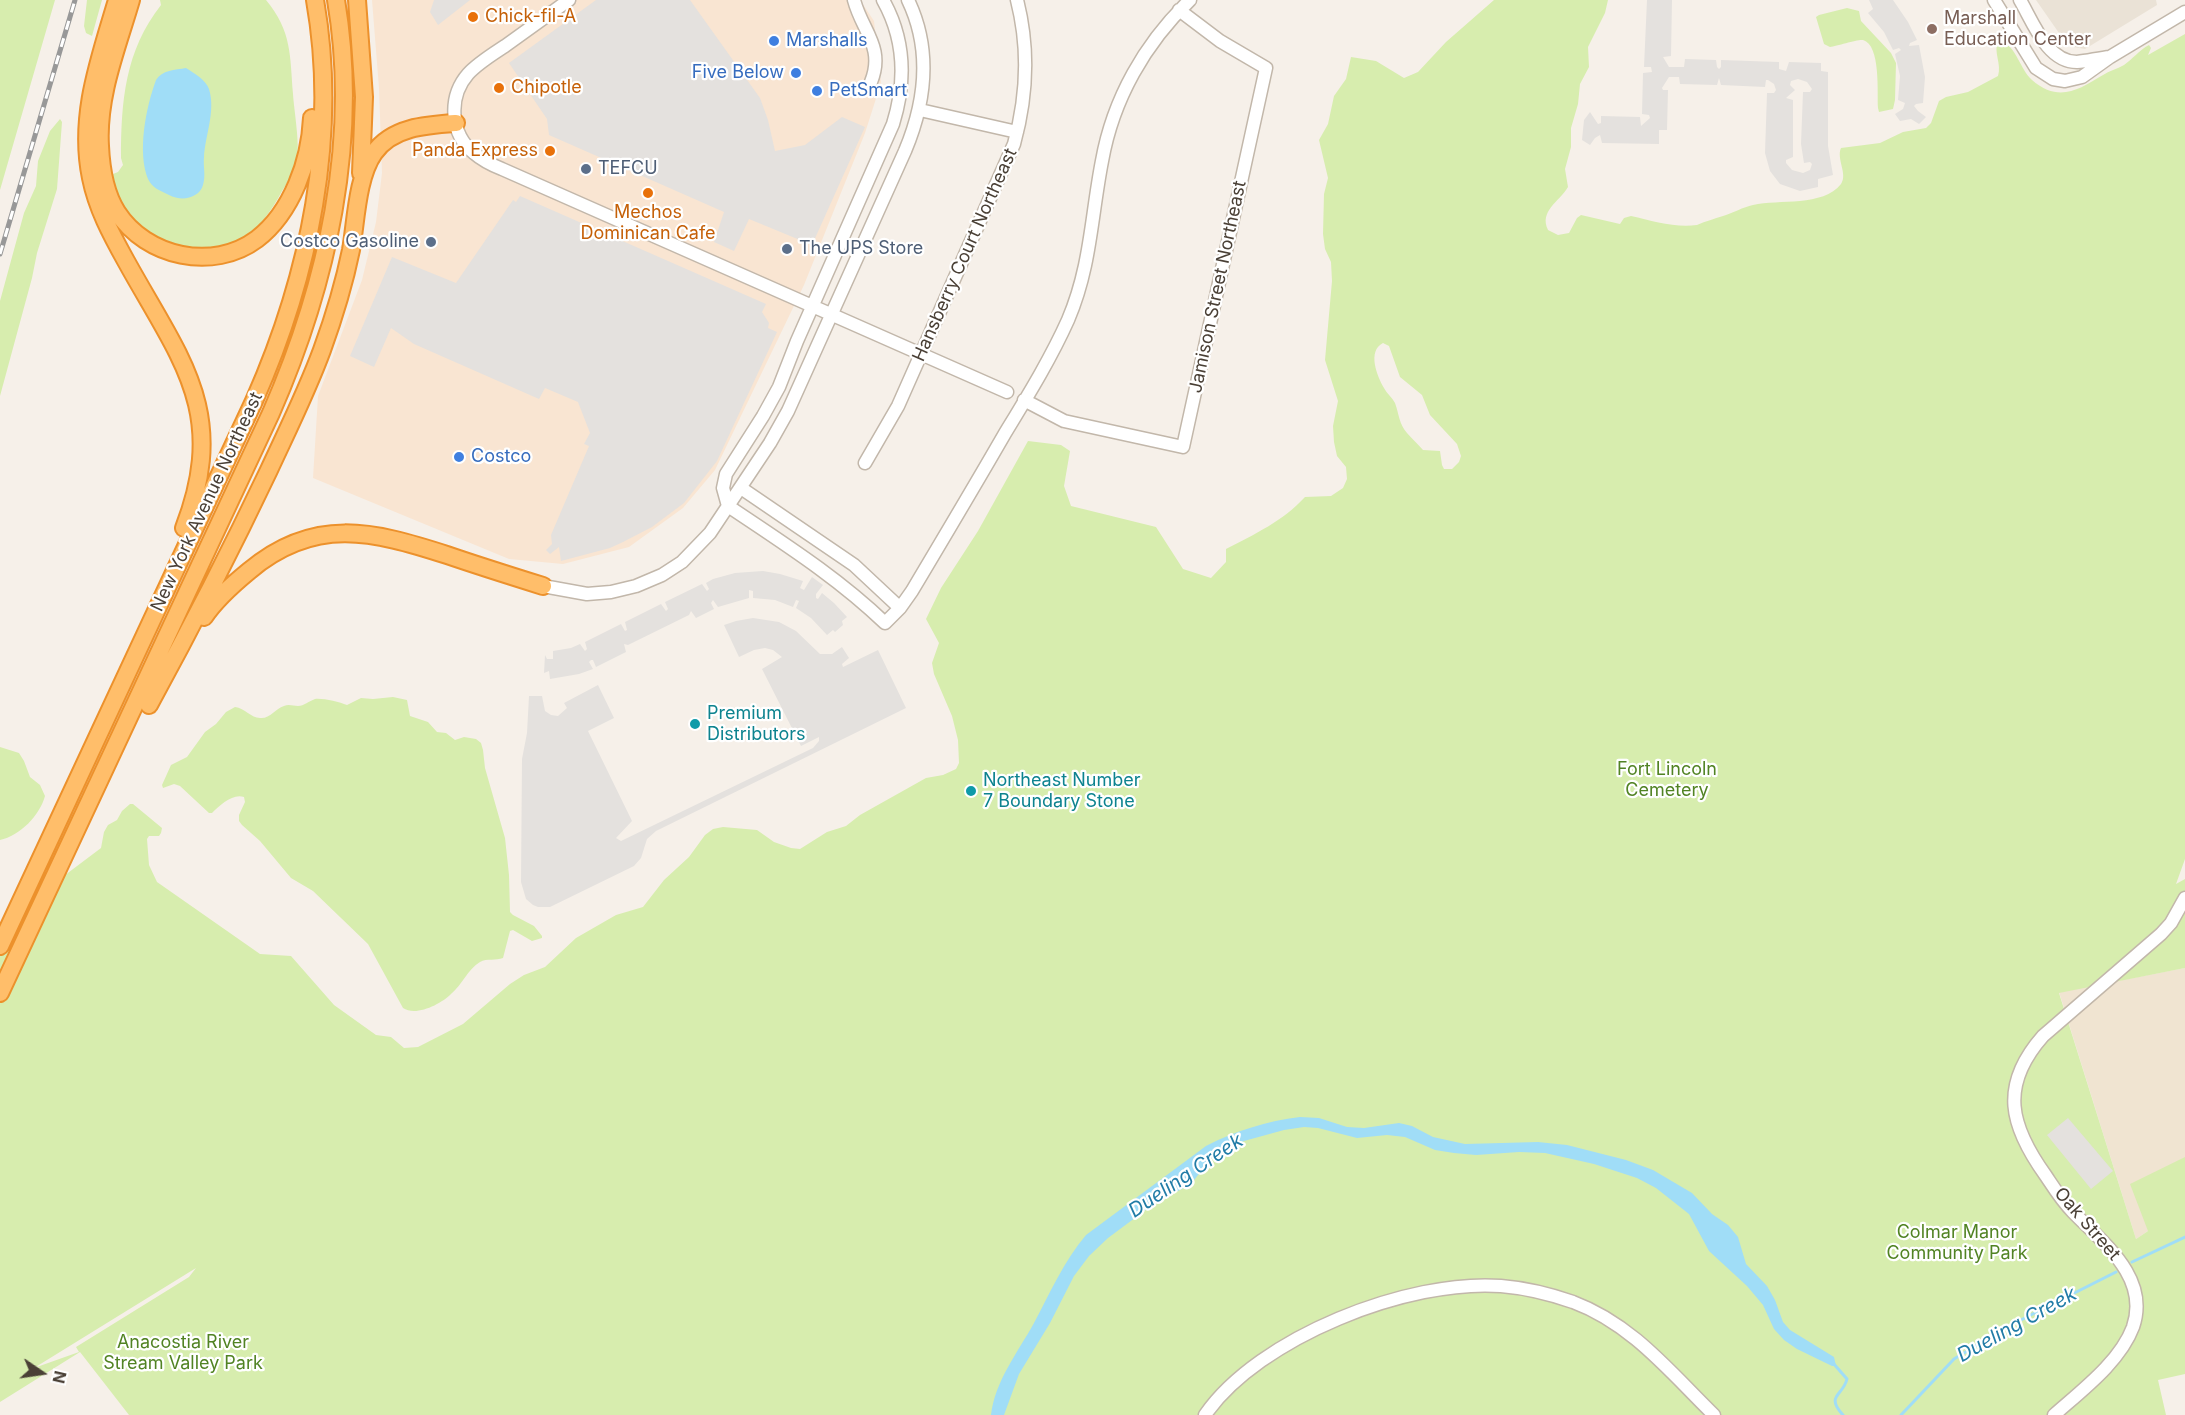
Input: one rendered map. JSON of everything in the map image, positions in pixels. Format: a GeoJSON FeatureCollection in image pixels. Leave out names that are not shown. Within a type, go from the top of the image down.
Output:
{"type":"FeatureCollection","features":[{"type":"Feature","properties":{"kind":"highway"},"geometry":{"type":"LineString","coordinates":[[117,0],[94,77],[88,107],[86,134],[90,177],[107,227],[188,375],[198,403],[202,433],[200,477],[191,509],[130,666]]}},
{"type":"Feature","properties":{"kind":"highway"},"geometry":{"type":"LineString","coordinates":[[130,0],[101,110],[100,149],[107,191],[124,221],[149,242],[176,254],[206,257],[237,250],[256,240],[281,212],[301,174],[308,149],[311,123],[308,0]]}},
{"type":"Feature","properties":{"kind":"highway","name":"New York Avenue Northeast"},"geometry":{"type":"LineString","coordinates":[[0,946],[264,377],[284,327],[299,279],[314,204],[322,127],[321,57],[315,0]]}},
{"type":"Feature","properties":{"kind":"highway","name":"New York Avenue Northeast"},"geometry":{"type":"LineString","coordinates":[[0,993],[297,352],[312,305],[333,216],[341,143],[342,68],[336,0]]}},
{"type":"Feature","properties":{"kind":"highway"},"geometry":{"type":"LineString","coordinates":[[357,0],[364,97],[360,195]]}},
{"type":"Feature","properties":{"kind":"highway"},"geometry":{"type":"LineString","coordinates":[[149,705],[251,508],[316,365],[343,282],[360,195],[370,160],[389,138],[407,130],[456,123]]}},
{"type":"Feature","properties":{"kind":"highway"},"geometry":{"type":"LineString","coordinates":[[89,801],[214,603],[264,559],[284,548],[306,539],[341,533],[377,535],[413,544],[543,586]]}},
{"type":"Feature","properties":{"kind":"street"},"geometry":{"type":"LineString","coordinates":[[569,0],[469,73],[462,82],[456,97],[456,123],[459,135],[469,149],[491,164],[1007,392]]}},
{"type":"Feature","properties":{"kind":"street"},"geometry":{"type":"LineString","coordinates":[[854,0],[874,47],[876,62],[871,82]]}},
{"type":"Feature","properties":{"kind":"street"},"geometry":{"type":"LineString","coordinates":[[883,0],[900,43],[902,66],[900,101],[889,135],[812,305],[774,397],[726,474],[723,488],[728,506],[831,575],[885,623],[912,591],[1052,353],[1077,296],[1090,246],[1102,161],[1117,108],[1146,52],[1179,10],[1190,0]]}},
{"type":"Feature","properties":{"kind":"street"},"geometry":{"type":"LineString","coordinates":[[543,586],[587,594],[611,592],[648,582],[671,569],[691,553],[710,533],[771,443],[788,411],[905,151],[920,110],[924,77],[923,54],[916,20],[908,0]]}},
{"type":"Feature","properties":{"kind":"street","name":"Hansberry Court Northeast"},"geometry":{"type":"LineString","coordinates":[[865,463],[898,406],[997,187],[1017,132],[1025,67],[1023,30],[1017,0]]}},
{"type":"Feature","properties":{"kind":"street"},"geometry":{"type":"LineString","coordinates":[[1994,0],[2036,68],[2053,80],[2065,81],[2082,77],[2110,57],[2185,12]]}},
{"type":"Feature","properties":{"kind":"street"},"geometry":{"type":"LineString","coordinates":[[2020,0],[2057,56],[2069,61],[2081,62],[2092,58],[2110,57]]}},
{"type":"Feature","properties":{"kind":"street","name":"Jamison Street Northeast"},"geometry":{"type":"LineString","coordinates":[[1024,400],[1064,421],[1183,447],[1266,68],[1220,41],[1179,10]]}},
{"type":"Feature","properties":{"kind":"street"},"geometry":{"type":"LineString","coordinates":[[920,110],[1017,132]]}},
{"type":"Feature","properties":{"kind":"street"},"geometry":{"type":"LineString","coordinates":[[741,488],[854,565],[900,608]]}},
{"type":"Feature","properties":{"kind":"street","name":"Oak Street"},"geometry":{"type":"LineString","coordinates":[[2054,1415],[2100,1373],[2130,1334],[2135,1319],[2136,1303],[2134,1289],[2122,1263],[2104,1241],[2061,1198],[2026,1148],[2016,1119],[2015,1087],[2025,1060],[2043,1036],[2162,934],[2185,898]]}},
{"type":"Feature","properties":{"kind":"street"},"geometry":{"type":"LineString","coordinates":[[1205,1415],[1237,1380],[1259,1363],[1332,1322],[1412,1295],[1445,1289],[1499,1286],[1525,1289],[1574,1302],[1621,1326],[1653,1353],[1714,1415]]}},
{"type":"Feature","properties":{"kind":"shaded area"},"geometry":{"type":"Polygon","coordinates":[[[372,0],[860,0],[874,21],[881,83],[865,133],[804,285],[715,470],[683,508],[629,547],[563,564],[509,559],[313,478],[318,396],[362,280],[376,222],[382,173],[379,88],[372,0]]]}},
{"type":"Feature","properties":{"kind":"shaded area"},"geometry":{"type":"Polygon","coordinates":[[[434,0],[470,0],[438,25],[430,12],[434,0]]]}},
{"type":"Feature","properties":{"kind":"shaded area"},"geometry":{"type":"Polygon","coordinates":[[[596,0],[690,0],[760,98],[775,151],[805,145],[842,117],[865,127],[812,245],[749,219],[734,251],[714,242],[724,212],[549,135],[547,119],[509,63],[596,0]]]}},
{"type":"Feature","properties":{"kind":"shaded area"},"geometry":{"type":"Polygon","coordinates":[[[1647,0],[1672,0],[1671,56],[1663,57],[1669,67],[1684,67],[1685,59],[1716,60],[1719,69],[1721,60],[1779,62],[1779,69],[1786,71],[1789,62],[1821,63],[1821,71],[1828,72],[1828,146],[1833,175],[1818,179],[1818,187],[1800,191],[1780,184],[1770,171],[1765,153],[1767,93],[1774,93],[1776,90],[1774,84],[1768,80],[1766,80],[1765,87],[1721,85],[1719,78],[1717,85],[1680,84],[1679,77],[1669,77],[1662,88],[1668,90],[1667,130],[1659,130],[1659,144],[1602,143],[1600,135],[1590,145],[1582,140],[1584,120],[1590,112],[1598,124],[1601,123],[1601,116],[1640,117],[1641,126],[1650,118],[1649,115],[1642,114],[1643,73],[1652,72],[1651,67],[1644,67],[1647,0]],[[1798,79],[1791,81],[1790,85],[1795,90],[1786,98],[1793,100],[1793,157],[1786,160],[1786,163],[1792,170],[1803,173],[1810,170],[1812,164],[1804,163],[1801,144],[1803,92],[1810,92],[1812,89],[1807,82],[1798,79]]]}},
{"type":"Feature","properties":{"kind":"shaded area"},"geometry":{"type":"Polygon","coordinates":[[[1869,0],[1893,0],[1917,40],[1909,46],[1919,45],[1925,77],[1923,103],[1914,106],[1926,117],[1919,124],[1911,119],[1900,121],[1895,114],[1903,109],[1905,103],[1898,100],[1900,76],[1895,54],[1901,50],[1899,48],[1893,50],[1884,32],[1868,13],[1873,9],[1869,0]]]}},
{"type":"Feature","properties":{"kind":"shaded area"},"geometry":{"type":"Polygon","coordinates":[[[2036,0],[2156,0],[2157,5],[2085,49],[2068,46],[2036,0]]]}},
{"type":"Feature","properties":{"kind":"shaded area"},"geometry":{"type":"Polygon","coordinates":[[[520,196],[766,304],[762,312],[769,323],[768,328],[777,332],[717,461],[684,503],[652,527],[623,542],[610,548],[561,561],[559,547],[550,554],[546,550],[552,544],[551,535],[589,446],[584,444],[590,433],[578,402],[545,388],[539,399],[414,344],[391,328],[374,367],[350,356],[392,257],[456,283],[513,200],[516,202],[520,196]]]}},
{"type":"Feature","properties":{"kind":"shaded area"},"geometry":{"type":"Polygon","coordinates":[[[763,571],[803,581],[800,588],[804,590],[812,577],[823,585],[816,594],[816,598],[818,599],[822,593],[834,603],[847,617],[842,621],[843,625],[827,635],[811,618],[796,608],[799,601],[796,600],[793,607],[775,600],[753,598],[753,591],[749,590],[749,598],[718,607],[713,600],[711,603],[714,609],[696,618],[691,611],[689,615],[628,645],[624,644],[626,652],[596,667],[591,660],[589,662],[593,669],[550,679],[549,671],[544,673],[545,655],[547,659],[553,659],[553,651],[580,644],[585,651],[587,649],[585,642],[621,624],[625,631],[627,630],[625,622],[661,604],[666,611],[668,609],[665,602],[702,584],[707,591],[709,589],[706,583],[713,579],[735,573],[763,571]]]}},
{"type":"Feature","properties":{"kind":"shaded area"},"geometry":{"type":"Polygon","coordinates":[[[753,618],[779,622],[796,631],[820,654],[832,654],[842,647],[849,658],[842,664],[843,667],[878,650],[906,708],[656,831],[647,839],[641,858],[634,866],[550,907],[533,905],[526,899],[521,882],[522,759],[527,733],[529,696],[542,696],[545,711],[558,716],[567,708],[564,703],[598,685],[614,718],[588,731],[632,821],[616,838],[621,841],[813,748],[819,741],[819,737],[801,746],[762,669],[782,657],[773,650],[765,648],[739,657],[724,625],[753,618]]]}},
{"type":"Feature","properties":{"kind":"shaded area"},"geometry":{"type":"Polygon","coordinates":[[[2185,968],[2185,1206],[2136,1239],[2059,992],[2185,968]]]}},
{"type":"Feature","properties":{"kind":"shaded area"},"geometry":{"type":"Polygon","coordinates":[[[2068,1118],[2113,1171],[2091,1189],[2047,1135],[2068,1118]]]}},
{"type":"Feature","properties":{"kind":"green space"},"geometry":{"type":"Polygon","coordinates":[[[0,0],[55,0],[0,190],[0,0]]]}},
{"type":"Feature","properties":{"kind":"green space"},"geometry":{"type":"Polygon","coordinates":[[[87,0],[102,0],[92,36],[86,33],[84,26],[87,0]]]}},
{"type":"Feature","properties":{"kind":"green space"},"geometry":{"type":"Polygon","coordinates":[[[160,0],[266,0],[275,11],[285,33],[290,56],[297,136],[296,162],[289,180],[264,220],[252,232],[230,245],[215,248],[190,247],[159,238],[133,219],[123,206],[116,191],[113,174],[118,172],[123,165],[121,158],[122,117],[128,77],[140,40],[161,5],[160,0]]]}},
{"type":"Feature","properties":{"kind":"green space","name":"Fort Lincoln Cemetery"},"geometry":{"type":"Polygon","coordinates":[[[1494,0],[1608,0],[1605,13],[1588,47],[1589,67],[1580,84],[1578,104],[1571,128],[1571,147],[1565,169],[1568,187],[1551,207],[1546,217],[1548,230],[1558,235],[1569,233],[1581,215],[1620,224],[1624,218],[1631,216],[1664,224],[1689,226],[1753,205],[1800,201],[1823,196],[1833,191],[1843,180],[1841,148],[1880,143],[1903,132],[1926,128],[1931,123],[1939,101],[1968,92],[1998,76],[1997,45],[2001,40],[2015,53],[2032,80],[2051,91],[2068,92],[2124,65],[2149,45],[2151,48],[2148,55],[2185,34],[2185,859],[2176,884],[2185,879],[2185,968],[2059,993],[2136,1239],[2148,1231],[2130,1184],[2185,1157],[2185,1374],[2158,1380],[2166,1415],[129,1415],[80,1352],[0,1402],[0,924],[101,848],[108,825],[117,820],[122,811],[133,804],[162,828],[159,836],[149,836],[147,839],[149,865],[157,882],[260,954],[291,956],[334,1005],[376,1035],[391,1037],[404,1048],[418,1047],[463,1024],[510,984],[524,975],[545,967],[576,938],[616,915],[643,907],[664,880],[689,857],[705,835],[713,829],[723,827],[757,830],[774,842],[800,849],[827,832],[846,826],[860,815],[926,778],[943,775],[956,769],[959,763],[958,740],[952,716],[934,674],[932,663],[939,643],[926,619],[941,588],[978,531],[1028,441],[1061,445],[1070,451],[1064,486],[1071,506],[1156,527],[1183,569],[1211,578],[1226,562],[1226,549],[1278,520],[1305,497],[1331,496],[1343,488],[1347,479],[1346,467],[1337,456],[1333,426],[1338,401],[1325,360],[1332,281],[1331,262],[1325,249],[1323,234],[1324,194],[1328,178],[1319,140],[1328,124],[1334,96],[1346,79],[1351,57],[1376,61],[1404,78],[1418,72],[1446,42],[1494,0]],[[1383,343],[1375,352],[1376,371],[1385,390],[1395,403],[1402,426],[1423,450],[1440,451],[1444,469],[1452,469],[1461,456],[1457,444],[1430,415],[1422,395],[1400,377],[1389,346],[1383,343]],[[196,1268],[34,1368],[79,1352],[76,1347],[189,1277],[196,1268]]]}},
{"type":"Feature","properties":{"kind":"green space"},"geometry":{"type":"Polygon","coordinates":[[[1847,8],[1859,11],[1861,21],[1891,53],[1896,63],[1893,109],[1879,112],[1877,70],[1869,44],[1860,40],[1830,47],[1824,44],[1816,17],[1847,8]]]}},
{"type":"Feature","properties":{"kind":"green space"},"geometry":{"type":"Polygon","coordinates":[[[60,119],[62,122],[57,189],[37,253],[0,396],[0,301],[24,213],[36,186],[38,161],[50,131],[60,119]]]}},
{"type":"Feature","properties":{"kind":"green space"},"geometry":{"type":"Polygon","coordinates":[[[393,697],[407,700],[410,716],[428,722],[437,732],[446,733],[455,740],[464,737],[476,739],[481,743],[485,768],[505,838],[510,912],[534,926],[542,936],[532,941],[513,930],[510,931],[503,958],[480,962],[447,998],[428,1008],[415,1011],[403,1008],[368,944],[313,891],[291,878],[260,841],[242,825],[239,815],[245,802],[244,797],[231,798],[209,813],[180,786],[174,784],[163,788],[162,785],[171,765],[187,757],[205,732],[226,712],[235,707],[257,718],[264,718],[284,706],[300,706],[315,699],[331,700],[347,705],[361,698],[393,697]]]}},
{"type":"Feature","properties":{"kind":"green space"},"geometry":{"type":"Polygon","coordinates":[[[0,747],[19,753],[30,777],[40,785],[45,796],[39,810],[28,824],[15,834],[0,840],[0,747]]]}},
{"type":"Feature","properties":{"kind":"water"},"geometry":{"type":"Polygon","coordinates":[[[186,68],[199,77],[209,89],[211,106],[203,186],[195,195],[182,198],[163,192],[150,182],[145,168],[143,143],[146,116],[156,80],[165,72],[186,68]]]}},
{"type":"Feature","properties":{"kind":"water"},"geometry":{"type":"Polygon","coordinates":[[[1300,1117],[1319,1118],[1347,1127],[1364,1128],[1399,1123],[1412,1126],[1433,1137],[1465,1144],[1538,1142],[1567,1145],[1626,1160],[1653,1170],[1692,1193],[1712,1214],[1728,1225],[1738,1237],[1746,1264],[1767,1286],[1775,1300],[1783,1322],[1790,1330],[1834,1357],[1836,1366],[1797,1349],[1784,1340],[1774,1329],[1763,1305],[1747,1286],[1709,1251],[1689,1214],[1656,1188],[1637,1178],[1594,1164],[1545,1153],[1476,1155],[1454,1153],[1435,1150],[1405,1137],[1387,1135],[1357,1138],[1318,1128],[1304,1127],[1244,1141],[1210,1159],[1195,1179],[1182,1189],[1159,1200],[1108,1238],[1089,1256],[1074,1276],[1050,1323],[1019,1374],[1004,1415],[991,1415],[997,1390],[1008,1367],[1064,1266],[1086,1235],[1206,1146],[1252,1127],[1300,1117]]]}},
{"type":"Feature","properties":{"kind":"waterway"},"geometry":{"type":"LineString","coordinates":[[2132,1262],[2185,1237]]}},
{"type":"Feature","properties":{"kind":"waterway","name":"Dueling Creek"},"geometry":{"type":"LineString","coordinates":[[1901,1415],[1954,1359],[2007,1327],[2116,1272]]}},
{"type":"Feature","properties":{"kind":"waterway","name":"Dueling Creek"},"geometry":{"type":"LineString","coordinates":[[1833,1363],[1847,1379],[1835,1399],[1843,1415]]}},
{"type":"Feature","properties":{"kind":"railway"},"geometry":{"type":"LineString","coordinates":[[0,254],[75,0]]}},
{"type":"Feature","properties":{"kind":"place","name":"Chick-fil-A"},"geometry":{"type":"Point","coordinates":[473,17]}},
{"type":"Feature","properties":{"kind":"place","name":"Marshall Education Center"},"geometry":{"type":"Point","coordinates":[1932,29]}},
{"type":"Feature","properties":{"kind":"place","name":"Marshalls"},"geometry":{"type":"Point","coordinates":[774,41]}},
{"type":"Feature","properties":{"kind":"place","name":"Five Below"},"geometry":{"type":"Point","coordinates":[796,73]}},
{"type":"Feature","properties":{"kind":"place","name":"Chipotle"},"geometry":{"type":"Point","coordinates":[499,88]}},
{"type":"Feature","properties":{"kind":"place","name":"PetSmart"},"geometry":{"type":"Point","coordinates":[817,91]}},
{"type":"Feature","properties":{"kind":"place","name":"Panda Express"},"geometry":{"type":"Point","coordinates":[550,151]}},
{"type":"Feature","properties":{"kind":"place","name":"TEFCU"},"geometry":{"type":"Point","coordinates":[586,169]}},
{"type":"Feature","properties":{"kind":"place","name":"Mechos Dominican Cafe"},"geometry":{"type":"Point","coordinates":[648,193]}},
{"type":"Feature","properties":{"kind":"place","name":"Costco Gasoline"},"geometry":{"type":"Point","coordinates":[431,242]}},
{"type":"Feature","properties":{"kind":"place","name":"The UPS Store"},"geometry":{"type":"Point","coordinates":[787,249]}},
{"type":"Feature","properties":{"kind":"place","name":"Costco"},"geometry":{"type":"Point","coordinates":[459,457]}},
{"type":"Feature","properties":{"kind":"place","name":"Premium Distributors"},"geometry":{"type":"Point","coordinates":[695,724]}},
{"type":"Feature","properties":{"kind":"place","name":"Northeast Number 7 Boundary Stone"},"geometry":{"type":"Point","coordinates":[971,791]}},
{"type":"Feature","properties":{"kind":"park label","name":"Colmar Manor Community Park"},"geometry":{"type":"Point","coordinates":[1957,1243]}},
{"type":"Feature","properties":{"kind":"park label","name":"Anacostia River Stream Valley Park"},"geometry":{"type":"Point","coordinates":[183,1353]}}]}
